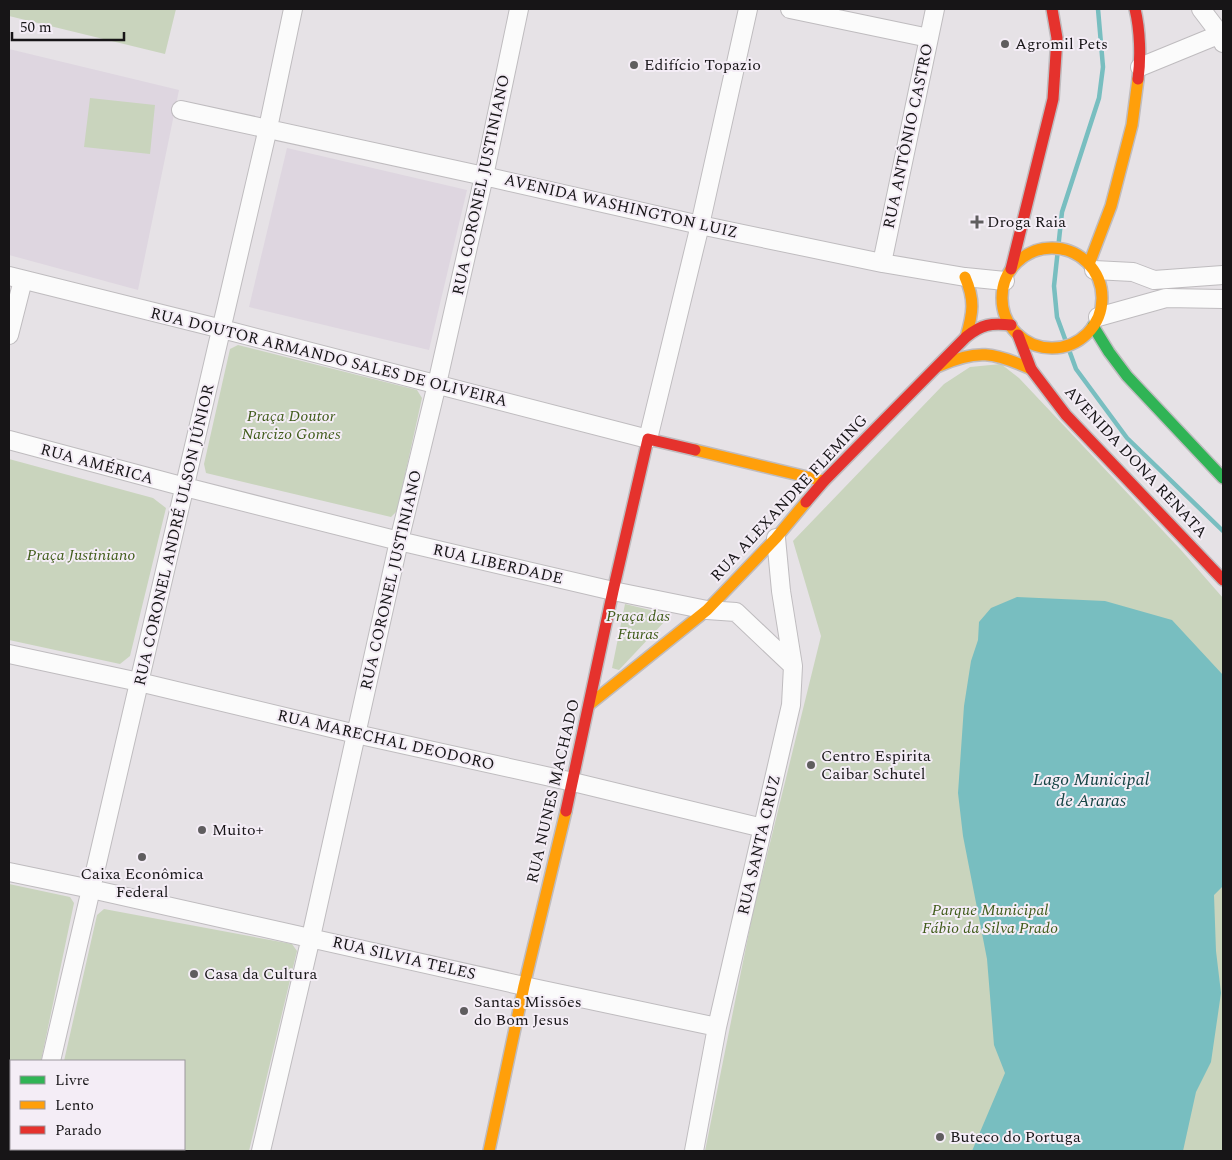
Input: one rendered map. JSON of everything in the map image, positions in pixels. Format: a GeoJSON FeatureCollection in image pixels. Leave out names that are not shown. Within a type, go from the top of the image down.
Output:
{"type":"FeatureCollection","features":[{"type":"Feature","properties":{"kind":"street","name":"RUA CORONEL ANDRÉ ULSON JÚNIOR"},"geometry":{"type":"LineString","coordinates":[[51,1060],[222,328],[293,9]]}},
{"type":"Feature","properties":{"kind":"street","name":"RUA CORONEL JUSTINIANO"},"geometry":{"type":"LineString","coordinates":[[261,1151],[484,176],[519,9]]}},
{"type":"Feature","properties":{"kind":"street"},"geometry":{"type":"LineString","coordinates":[[748,9],[700,225],[648,438],[824,481]]}},
{"type":"Feature","properties":{"kind":"street"},"geometry":{"type":"LineString","coordinates":[[790,9],[929,38]]}},
{"type":"Feature","properties":{"kind":"street","name":"RUA ANTÔNIO CASTRO"},"geometry":{"type":"LineString","coordinates":[[882,263],[935,9]]}},
{"type":"Feature","properties":{"kind":"street"},"geometry":{"type":"LineString","coordinates":[[1008,275],[1021,258],[1034,251],[1049,248],[1064,249],[1078,255],[1092,267],[1100,285],[1102,301],[1096,321],[1082,338],[1066,346],[1050,348],[1033,344],[1018,335],[1008,321],[1003,308],[1002,295],[1053,99],[1057,38],[1052,9]]}},
{"type":"Feature","properties":{"kind":"street"},"geometry":{"type":"LineString","coordinates":[[1092,267],[1111,206],[1132,125],[1140,67],[1138,21],[1135,9]]}},
{"type":"Feature","properties":{"kind":"street"},"geometry":{"type":"LineString","coordinates":[[1140,67],[1222,37],[1201,9]]}},
{"type":"Feature","properties":{"kind":"street","name":"AVENIDA WASHINGTON LUIZ"},"geometry":{"type":"LineString","coordinates":[[181,110],[700,225],[882,263],[965,277],[1008,275]]}},
{"type":"Feature","properties":{"kind":"street"},"geometry":{"type":"LineString","coordinates":[[1092,267],[1133,272],[1154,280],[1223,275]]}},
{"type":"Feature","properties":{"kind":"street"},"geometry":{"type":"LineString","coordinates":[[965,277],[971,290],[974,304],[972,319],[966,337]]}},
{"type":"Feature","properties":{"kind":"street"},"geometry":{"type":"LineString","coordinates":[[9,335],[16,278]]}},
{"type":"Feature","properties":{"kind":"street","name":"RUA DOUTOR ARMANDO SALES DE OLIVEIRA"},"geometry":{"type":"LineString","coordinates":[[16,278],[222,328],[648,438]]}},
{"type":"Feature","properties":{"kind":"street"},"geometry":{"type":"LineString","coordinates":[[1096,321],[1166,298],[1223,299]]}},
{"type":"Feature","properties":{"kind":"street"},"geometry":{"type":"LineString","coordinates":[[1096,321],[1109,352],[1127,376],[1223,478]]}},
{"type":"Feature","properties":{"kind":"street","name":"RUA ALEXANDRE FLEMING"},"geometry":{"type":"LineString","coordinates":[[590,704],[707,610],[776,538],[824,481],[966,337],[983,325],[996,323],[1011,325]]}},
{"type":"Feature","properties":{"kind":"street","name":"AVENIDA DONA RENATA"},"geometry":{"type":"LineString","coordinates":[[1018,335],[1031,369],[1066,415],[1223,580]]}},
{"type":"Feature","properties":{"kind":"street"},"geometry":{"type":"LineString","coordinates":[[936,367],[962,357],[989,354],[1008,358],[1031,369]]}},
{"type":"Feature","properties":{"kind":"street","name":"RUA NUNES MACHADO"},"geometry":{"type":"LineString","coordinates":[[489,1151],[524,986],[590,704],[613,591],[648,438]]}},
{"type":"Feature","properties":{"kind":"street","name":"RUA AMÉRICA"},"geometry":{"type":"LineString","coordinates":[[9,440],[185,487]]}},
{"type":"Feature","properties":{"kind":"street","name":"RUA LIBERDADE"},"geometry":{"type":"LineString","coordinates":[[185,487],[399,541],[613,591],[707,610],[736,612],[793,666]]}},
{"type":"Feature","properties":{"kind":"street","name":"RUA SANTA CRUZ"},"geometry":{"type":"LineString","coordinates":[[694,1151],[717,1027],[791,705],[793,666],[781,591],[776,538]]}},
{"type":"Feature","properties":{"kind":"street","name":"RUA MARECHAL DEODORO"},"geometry":{"type":"LineString","coordinates":[[9,654],[139,682],[763,828]]}},
{"type":"Feature","properties":{"kind":"street","name":"RUA SILVIA TELES"},"geometry":{"type":"LineString","coordinates":[[9,872],[91,888],[524,986],[717,1027]]}},
{"type":"Feature","properties":{"kind":"shaded area"},"geometry":{"type":"Polygon","coordinates":[[[9,49],[179,90],[138,290],[9,255],[9,49]]]}},
{"type":"Feature","properties":{"kind":"shaded area"},"geometry":{"type":"Polygon","coordinates":[[[287,148],[467,190],[429,350],[249,307],[287,148]]]}},
{"type":"Feature","properties":{"kind":"green space"},"geometry":{"type":"Polygon","coordinates":[[[9,9],[176,9],[165,54],[9,16],[9,9]]]}},
{"type":"Feature","properties":{"kind":"green space"},"geometry":{"type":"Polygon","coordinates":[[[90,98],[155,105],[150,154],[84,147],[90,98]]]}},
{"type":"Feature","properties":{"kind":"green space","name":"Praça Doutor Narcizo Gomes"},"geometry":{"type":"Polygon","coordinates":[[[238,345],[417,390],[422,398],[397,511],[391,517],[206,473],[204,464],[230,349],[238,345]]]}},
{"type":"Feature","properties":{"kind":"green space","name":"Parque Municipal Fábio da Silva Prado"},"geometry":{"type":"Polygon","coordinates":[[[1001,364],[1019,378],[1181,550],[1223,598],[1223,1151],[705,1151],[753,912],[821,636],[793,541],[944,384],[970,367],[1001,364]]]}},
{"type":"Feature","properties":{"kind":"green space","name":"Praça Justiniano"},"geometry":{"type":"Polygon","coordinates":[[[9,459],[153,498],[166,508],[130,656],[120,664],[9,640],[9,459]]]}},
{"type":"Feature","properties":{"kind":"green space","name":"Praça das Fturas"},"geometry":{"type":"Polygon","coordinates":[[[625,604],[667,614],[666,620],[619,670],[612,668],[625,604]]]}},
{"type":"Feature","properties":{"kind":"green space"},"geometry":{"type":"Polygon","coordinates":[[[9,884],[70,897],[74,903],[41,1060],[10,1060],[9,1093],[9,884]]]}},
{"type":"Feature","properties":{"kind":"green space"},"geometry":{"type":"Polygon","coordinates":[[[104,909],[292,944],[297,951],[249,1151],[44,1151],[185,1150],[185,1060],[64,1060],[97,915],[104,909]]]}},
{"type":"Feature","properties":{"kind":"water","name":"Lago Municipal de Araras"},"geometry":{"type":"Polygon","coordinates":[[[1017,597],[1105,601],[1172,620],[1223,675],[1223,886],[1214,895],[1216,951],[1221,993],[1211,1062],[1196,1092],[1183,1151],[972,1151],[1005,1073],[994,1045],[987,959],[963,836],[958,793],[964,706],[971,661],[978,640],[979,622],[991,608],[1017,597]]]}},
{"type":"Feature","properties":{"kind":"waterway"},"geometry":{"type":"LineString","coordinates":[[1098,9],[1103,67],[1099,98],[1062,212],[1054,286],[1057,317],[1076,369],[1127,438],[1223,531]]}},
{"type":"Feature","properties":{"kind":"traffic: fast"},"geometry":{"type":"LineString","coordinates":[[1093,326],[1127,376],[1223,478]]}},
{"type":"Feature","properties":{"kind":"traffic: slow"},"geometry":{"type":"LineString","coordinates":[[1089,264],[1111,206],[1132,125],[1138,79]]}},
{"type":"Feature","properties":{"kind":"traffic: slow"},"geometry":{"type":"LineString","coordinates":[[1052,248],[1071,252],[1087,263],[1098,279],[1102,298],[1098,317],[1087,333],[1071,344],[1052,348],[1033,344],[1017,333],[1006,317],[1002,298],[1006,279],[1017,263],[1033,252],[1052,248]]}},
{"type":"Feature","properties":{"kind":"traffic: slow"},"geometry":{"type":"LineString","coordinates":[[965,277],[972,300],[966,337]]}},
{"type":"Feature","properties":{"kind":"traffic: slow"},"geometry":{"type":"LineString","coordinates":[[939,366],[964,357],[985,355],[1006,359],[1031,369]]}},
{"type":"Feature","properties":{"kind":"traffic: slow"},"geometry":{"type":"LineString","coordinates":[[695,450],[824,481]]}},
{"type":"Feature","properties":{"kind":"traffic: slow"},"geometry":{"type":"LineString","coordinates":[[590,704],[707,610],[776,538],[806,502]]}},
{"type":"Feature","properties":{"kind":"traffic: slow"},"geometry":{"type":"LineString","coordinates":[[489,1151],[524,986],[566,811]]}},
{"type":"Feature","properties":{"kind":"traffic: jam"},"geometry":{"type":"LineString","coordinates":[[1011,269],[1053,99],[1057,38],[1052,9]]}},
{"type":"Feature","properties":{"kind":"traffic: jam"},"geometry":{"type":"LineString","coordinates":[[1135,9],[1140,44],[1138,79]]}},
{"type":"Feature","properties":{"kind":"traffic: jam"},"geometry":{"type":"LineString","coordinates":[[806,502],[824,481],[966,337],[987,325],[1011,325]]}},
{"type":"Feature","properties":{"kind":"traffic: jam"},"geometry":{"type":"LineString","coordinates":[[1018,335],[1031,369],[1066,415],[1223,580]]}},
{"type":"Feature","properties":{"kind":"traffic: jam"},"geometry":{"type":"LineString","coordinates":[[566,811],[648,439],[695,450]]}},
{"type":"Feature","properties":{"kind":"place","name":"Agromil Pets"},"geometry":{"type":"Point","coordinates":[1005,44]}},
{"type":"Feature","properties":{"kind":"place","name":"Edifício Topazio"},"geometry":{"type":"Point","coordinates":[634,65]}},
{"type":"Feature","properties":{"kind":"place","name":"Droga Raia"},"geometry":{"type":"Point","coordinates":[977,222]}},
{"type":"Feature","properties":{"kind":"place","name":"Centro Espirita Caibar Schutel"},"geometry":{"type":"Point","coordinates":[811,765]}},
{"type":"Feature","properties":{"kind":"place","name":"Muito+"},"geometry":{"type":"Point","coordinates":[202,830]}},
{"type":"Feature","properties":{"kind":"place","name":"Caixa Econômica Federal"},"geometry":{"type":"Point","coordinates":[142,857]}},
{"type":"Feature","properties":{"kind":"place","name":"Casa da Cultura"},"geometry":{"type":"Point","coordinates":[194,974]}},
{"type":"Feature","properties":{"kind":"place","name":"Santas Missões do Bom Jesus"},"geometry":{"type":"Point","coordinates":[464,1011]}},
{"type":"Feature","properties":{"kind":"place","name":"Buteco do Portuga"},"geometry":{"type":"Point","coordinates":[940,1137]}}]}
